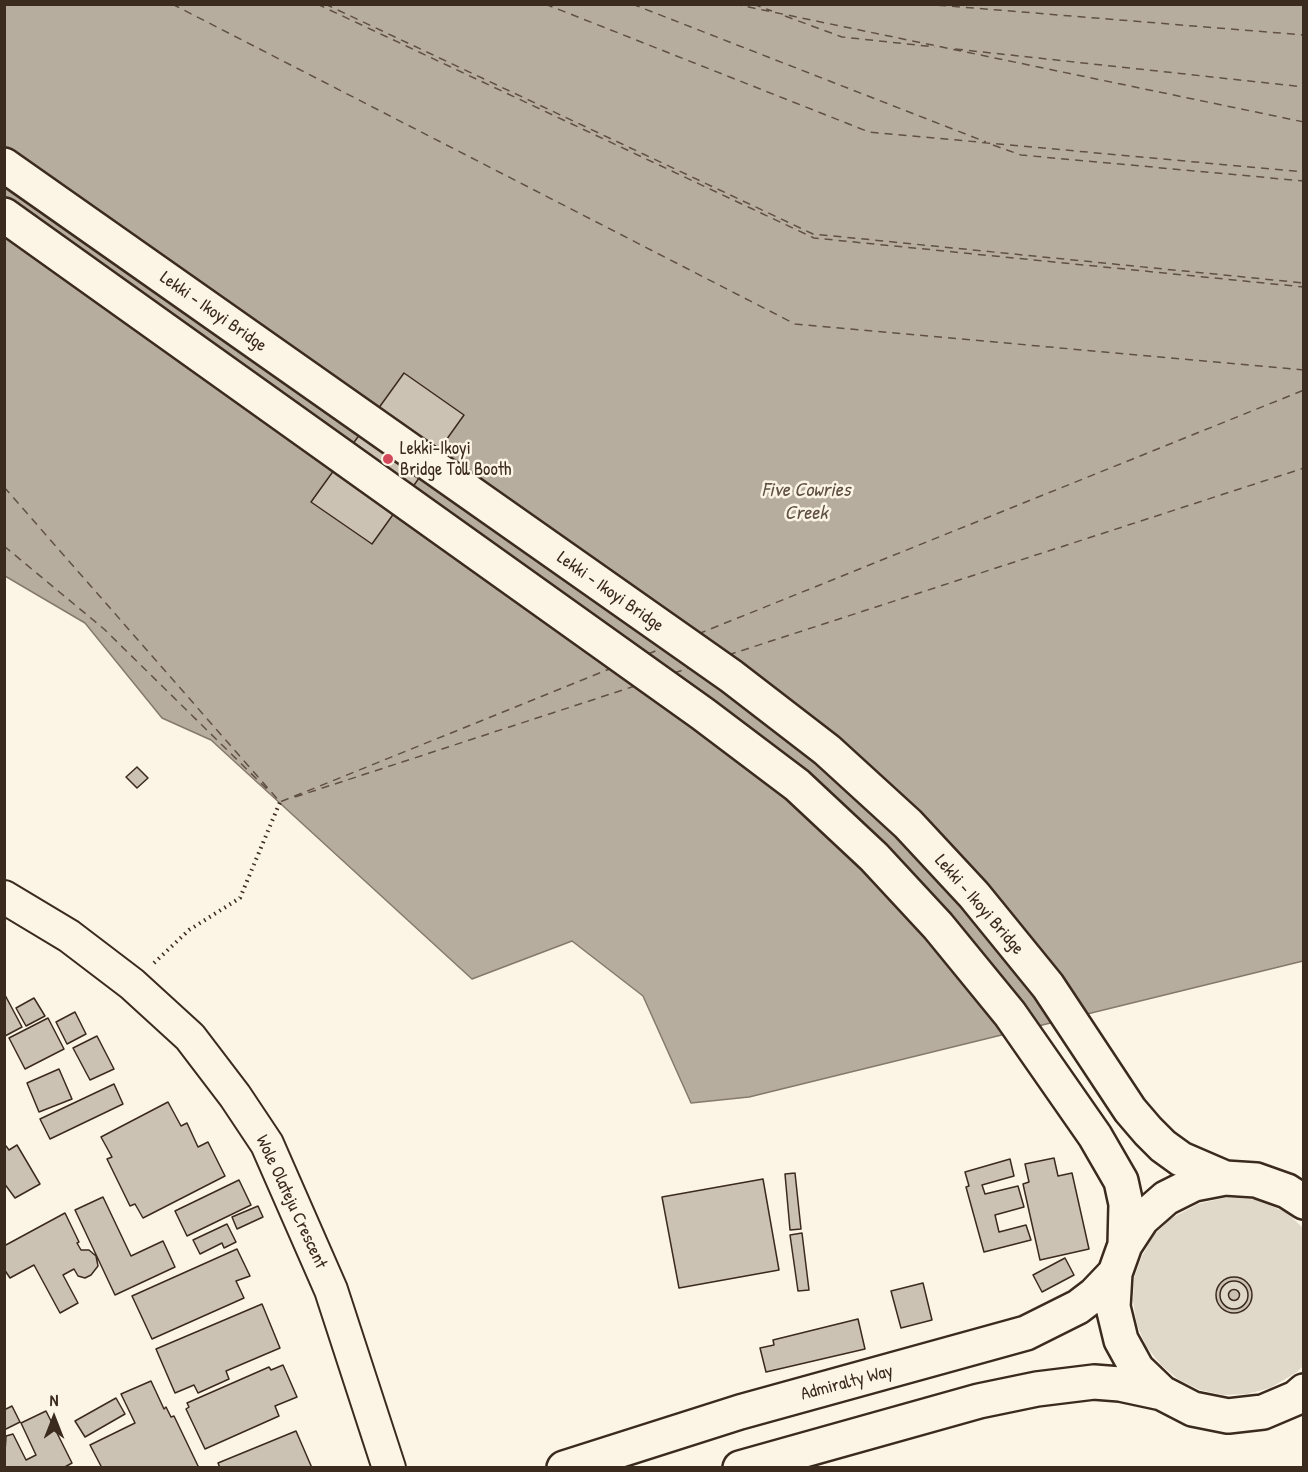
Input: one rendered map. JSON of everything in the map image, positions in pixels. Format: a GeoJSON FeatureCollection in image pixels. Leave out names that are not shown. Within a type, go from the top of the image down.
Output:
{"type":"FeatureCollection","features":[{"type":"Feature","properties":{"kind":"main road","name":"Lekki - Ikoyi Bridge"},"geometry":{"type":"LineString","coordinates":[[4,165],[731,676],[827,750],[908,824],[974,895],[1048,986],[1130,1110],[1163,1146],[1181,1159],[1225,1178]]}},
{"type":"Feature","properties":{"kind":"main road"},"geometry":{"type":"LineString","coordinates":[[4,215],[703,714],[797,786],[874,857],[938,926],[1010,1014],[1095,1136],[1121,1181],[1126,1204],[1113,1306],[1121,1340],[1137,1369],[1162,1393]]}},
{"type":"Feature","properties":{"kind":"main road"},"geometry":{"type":"LineString","coordinates":[[1225,1178],[1256,1180],[1287,1191],[1304,1202]]}},
{"type":"Feature","properties":{"kind":"main road","name":"Admiralty Way"},"geometry":{"type":"LineString","coordinates":[[564,1467],[740,1412],[1026,1333],[1078,1307],[1095,1294],[1120,1259],[1142,1218],[1166,1198],[1194,1184],[1225,1178]]}},
{"type":"Feature","properties":{"kind":"main road"},"geometry":{"type":"LineString","coordinates":[[740,1467],[979,1401],[1037,1389],[1094,1382],[1120,1384],[1162,1393],[1193,1409],[1228,1416],[1263,1412],[1296,1398],[1304,1391]]}},
{"type":"Feature","properties":{"kind":"street","name":"Wole Olateju Crescent"},"geometry":{"type":"LineString","coordinates":[[4,897],[69,936],[132,984],[190,1037],[235,1096],[267,1144],[332,1290],[389,1467]]}},
{"type":"Feature","properties":{"kind":"path"},"geometry":{"type":"LineString","coordinates":[[132,984],[189,930],[240,898],[280,802]]}},
{"type":"Feature","properties":{"kind":"shaded area"},"geometry":{"type":"Polygon","coordinates":[[[1228,1197],[1259,1200],[1287,1213],[1303,1228],[1304,1365],[1297,1372],[1270,1388],[1247,1394],[1223,1395],[1200,1390],[1179,1380],[1161,1365],[1146,1346],[1137,1325],[1133,1301],[1134,1278],[1142,1256],[1154,1235],[1170,1219],[1198,1204],[1228,1197]]]}},
{"type":"Feature","properties":{"kind":"water","name":"Five Cowries Creek"},"geometry":{"type":"Polygon","coordinates":[[[5,5],[1303,5],[1303,961],[749,1097],[691,1103],[643,996],[572,941],[472,979],[211,740],[162,718],[85,623],[5,576],[5,5]]]}},
{"type":"Feature","properties":{"kind":"building","name":"Lekki-Ikoyi Bridge Toll Booth"},"geometry":{"type":"Polygon","coordinates":[[[404,373],[464,415],[372,544],[311,502],[404,373]]]}},
{"type":"Feature","properties":{"kind":"building"},"geometry":{"type":"Polygon","coordinates":[[[137,767],[148,778],[137,788],[126,777],[137,767]]]}},
{"type":"Feature","properties":{"kind":"building"},"geometry":{"type":"Polygon","coordinates":[[[4,996],[22,1027],[5,1036],[4,996]]]}},
{"type":"Feature","properties":{"kind":"building"},"geometry":{"type":"Polygon","coordinates":[[[34,998],[45,1016],[26,1026],[16,1008],[34,998]]]}},
{"type":"Feature","properties":{"kind":"building"},"geometry":{"type":"Polygon","coordinates":[[[75,1012],[86,1034],[67,1044],[56,1022],[75,1012]]]}},
{"type":"Feature","properties":{"kind":"building"},"geometry":{"type":"Polygon","coordinates":[[[48,1018],[64,1049],[25,1069],[9,1038],[48,1018]]]}},
{"type":"Feature","properties":{"kind":"building"},"geometry":{"type":"Polygon","coordinates":[[[97,1036],[114,1069],[90,1080],[73,1048],[97,1036]]]}},
{"type":"Feature","properties":{"kind":"building"},"geometry":{"type":"Polygon","coordinates":[[[59,1069],[72,1099],[39,1112],[27,1083],[59,1069]]]}},
{"type":"Feature","properties":{"kind":"building"},"geometry":{"type":"Polygon","coordinates":[[[114,1084],[123,1104],[50,1139],[40,1119],[114,1084]]]}},
{"type":"Feature","properties":{"kind":"building"},"geometry":{"type":"Polygon","coordinates":[[[168,1102],[181,1126],[187,1123],[198,1147],[208,1142],[225,1176],[143,1218],[135,1204],[130,1206],[107,1159],[112,1157],[101,1137],[168,1102]]]}},
{"type":"Feature","properties":{"kind":"building"},"geometry":{"type":"Polygon","coordinates":[[[17,1145],[40,1184],[15,1198],[4,1183],[4,1147],[6,1146],[9,1150],[17,1145]]]}},
{"type":"Feature","properties":{"kind":"building"},"geometry":{"type":"Polygon","coordinates":[[[1054,1158],[1058,1176],[1072,1173],[1089,1249],[1040,1260],[1023,1184],[1029,1182],[1025,1164],[1054,1158]]]}},
{"type":"Feature","properties":{"kind":"building"},"geometry":{"type":"Polygon","coordinates":[[[1010,1159],[1014,1176],[982,1185],[985,1194],[1018,1186],[1024,1207],[995,1215],[999,1232],[1026,1225],[1031,1240],[984,1252],[966,1187],[969,1186],[965,1172],[1010,1159]]]}},
{"type":"Feature","properties":{"kind":"building"},"geometry":{"type":"Polygon","coordinates":[[[795,1173],[801,1229],[790,1230],[785,1174],[795,1173]]]}},
{"type":"Feature","properties":{"kind":"building"},"geometry":{"type":"Polygon","coordinates":[[[763,1179],[779,1270],[679,1288],[662,1197],[763,1179]]]}},
{"type":"Feature","properties":{"kind":"building"},"geometry":{"type":"Polygon","coordinates":[[[239,1180],[251,1205],[187,1236],[175,1211],[239,1180]]]}},
{"type":"Feature","properties":{"kind":"building"},"geometry":{"type":"Polygon","coordinates":[[[103,1197],[131,1256],[163,1241],[175,1267],[115,1295],[75,1210],[103,1197]]]}},
{"type":"Feature","properties":{"kind":"building"},"geometry":{"type":"Polygon","coordinates":[[[258,1206],[263,1217],[237,1229],[232,1217],[258,1206]]]}},
{"type":"Feature","properties":{"kind":"building"},"geometry":{"type":"Polygon","coordinates":[[[65,1213],[81,1250],[89,1250],[96,1256],[98,1266],[91,1275],[85,1278],[78,1276],[74,1269],[63,1275],[78,1303],[60,1313],[34,1265],[10,1278],[4,1269],[4,1246],[65,1213]]]}},
{"type":"Feature","properties":{"kind":"building"},"geometry":{"type":"Polygon","coordinates":[[[227,1224],[236,1242],[224,1248],[222,1243],[200,1254],[193,1240],[227,1224]]]}},
{"type":"Feature","properties":{"kind":"building"},"geometry":{"type":"Polygon","coordinates":[[[802,1233],[809,1290],[798,1291],[790,1235],[802,1233]]]}},
{"type":"Feature","properties":{"kind":"building"},"geometry":{"type":"Polygon","coordinates":[[[237,1249],[250,1276],[236,1281],[244,1298],[152,1339],[132,1296],[237,1249]]]}},
{"type":"Feature","properties":{"kind":"building"},"geometry":{"type":"Polygon","coordinates":[[[1065,1258],[1074,1275],[1042,1292],[1033,1275],[1065,1258]]]}},
{"type":"Feature","properties":{"kind":"building"},"geometry":{"type":"Polygon","coordinates":[[[1234,1277],[1247,1282],[1252,1295],[1247,1308],[1234,1313],[1221,1308],[1216,1295],[1221,1282],[1234,1277]]]}},
{"type":"Feature","properties":{"kind":"building"},"geometry":{"type":"Polygon","coordinates":[[[1234,1281],[1244,1285],[1248,1295],[1244,1305],[1234,1309],[1224,1305],[1220,1295],[1224,1285],[1234,1281]]]}},
{"type":"Feature","properties":{"kind":"building"},"geometry":{"type":"Polygon","coordinates":[[[923,1283],[932,1320],[901,1328],[891,1291],[923,1283]]]}},
{"type":"Feature","properties":{"kind":"building"},"geometry":{"type":"Polygon","coordinates":[[[1234,1289],[1240,1295],[1234,1301],[1228,1295],[1234,1289]]]}},
{"type":"Feature","properties":{"kind":"building"},"geometry":{"type":"Polygon","coordinates":[[[262,1304],[280,1348],[226,1371],[229,1379],[198,1393],[194,1385],[175,1393],[156,1349],[262,1304]]]}},
{"type":"Feature","properties":{"kind":"building"},"geometry":{"type":"Polygon","coordinates":[[[858,1319],[865,1349],[766,1372],[760,1348],[774,1345],[773,1340],[858,1319]]]}},
{"type":"Feature","properties":{"kind":"building"},"geometry":{"type":"Polygon","coordinates":[[[283,1365],[297,1397],[275,1406],[279,1416],[205,1449],[186,1409],[189,1407],[187,1403],[269,1367],[271,1370],[283,1365]]]}},
{"type":"Feature","properties":{"kind":"building"},"geometry":{"type":"Polygon","coordinates":[[[151,1381],[164,1409],[166,1407],[171,1417],[174,1416],[199,1468],[102,1468],[90,1445],[135,1423],[121,1394],[151,1381]]]}},
{"type":"Feature","properties":{"kind":"building"},"geometry":{"type":"Polygon","coordinates":[[[116,1398],[125,1414],[85,1437],[75,1421],[116,1398]]]}},
{"type":"Feature","properties":{"kind":"building"},"geometry":{"type":"Polygon","coordinates":[[[12,1406],[20,1422],[4,1430],[4,1410],[12,1406]]]}},
{"type":"Feature","properties":{"kind":"building"},"geometry":{"type":"Polygon","coordinates":[[[46,1411],[72,1463],[63,1468],[4,1468],[6,1436],[13,1434],[26,1460],[36,1455],[21,1423],[46,1411]]]}},
{"type":"Feature","properties":{"kind":"building"},"geometry":{"type":"Polygon","coordinates":[[[296,1431],[312,1468],[220,1468],[218,1463],[296,1431]]]}},
{"type":"Feature","properties":{"kind":"ferry route"},"geometry":{"type":"LineString","coordinates":[[172,4],[795,324],[1304,370]]}},
{"type":"Feature","properties":{"kind":"ferry route"},"geometry":{"type":"LineString","coordinates":[[317,4],[814,238],[1304,287]]}},
{"type":"Feature","properties":{"kind":"ferry route"},"geometry":{"type":"LineString","coordinates":[[325,4],[813,234],[1304,283]]}},
{"type":"Feature","properties":{"kind":"ferry route"},"geometry":{"type":"LineString","coordinates":[[545,4],[869,132],[1304,172]]}},
{"type":"Feature","properties":{"kind":"ferry route"},"geometry":{"type":"LineString","coordinates":[[632,4],[986,142]]}},
{"type":"Feature","properties":{"kind":"ferry route"},"geometry":{"type":"LineString","coordinates":[[734,4],[1304,122]]}},
{"type":"Feature","properties":{"kind":"ferry route"},"geometry":{"type":"LineString","coordinates":[[753,4],[772,11]]}},
{"type":"Feature","properties":{"kind":"ferry route"},"geometry":{"type":"LineString","coordinates":[[924,4],[1304,35]]}},
{"type":"Feature","properties":{"kind":"ferry route"},"geometry":{"type":"LineString","coordinates":[[785,16],[842,37],[935,47]]}},
{"type":"Feature","properties":{"kind":"ferry route"},"geometry":{"type":"LineString","coordinates":[[955,49],[1304,87]]}},
{"type":"Feature","properties":{"kind":"ferry route"},"geometry":{"type":"LineString","coordinates":[[993,145],[1021,155],[1304,181]]}},
{"type":"Feature","properties":{"kind":"ferry route"},"geometry":{"type":"LineString","coordinates":[[698,634],[1304,390]]}},
{"type":"Feature","properties":{"kind":"ferry route"},"geometry":{"type":"LineString","coordinates":[[728,655],[1304,468]]}},
{"type":"Feature","properties":{"kind":"ferry route"},"geometry":{"type":"LineString","coordinates":[[4,487],[280,802],[612,668]]}},
{"type":"Feature","properties":{"kind":"ferry route"},"geometry":{"type":"LineString","coordinates":[[4,546],[104,629],[271,793]]}},
{"type":"Feature","properties":{"kind":"ferry route"},"geometry":{"type":"LineString","coordinates":[[648,654],[663,648]]}},
{"type":"Feature","properties":{"kind":"ferry route"},"geometry":{"type":"LineString","coordinates":[[674,673],[692,667]]}},
{"type":"Feature","properties":{"kind":"ferry route"},"geometry":{"type":"LineString","coordinates":[[295,797],[635,686]]}},
{"type":"Feature","properties":{"kind":"place","name":"Lekki-Ikoyi Bridge Toll Booth"},"geometry":{"type":"Point","coordinates":[388,459]}}]}
